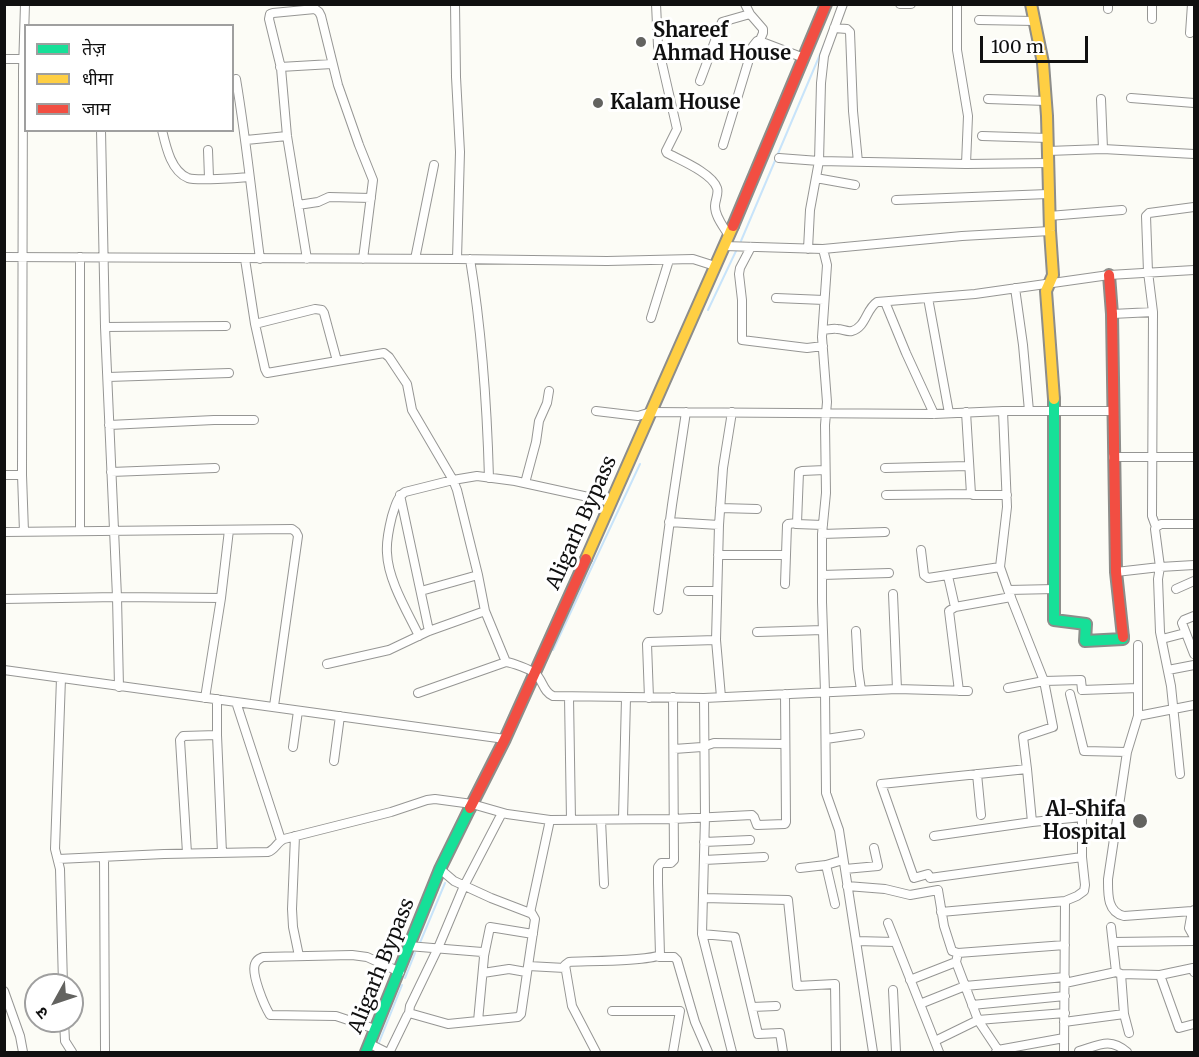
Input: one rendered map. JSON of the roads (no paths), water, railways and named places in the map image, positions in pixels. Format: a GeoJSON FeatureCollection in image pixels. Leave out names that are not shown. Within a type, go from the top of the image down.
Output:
{"type":"FeatureCollection","features":[{"type":"Feature","properties":{"kind":"main road","name":"Aligarh Bypass"},"geometry":{"type":"LineString","coordinates":[[368,1048],[440,869],[535,674],[727,241],[826,4]]}},
{"type":"Feature","properties":{"kind":"main road"},"geometry":{"type":"LineString","coordinates":[[1031,4],[1043,63],[1048,138],[1048,194],[1053,275],[1047,291],[1055,410],[1054,620],[1086,624],[1085,641],[1123,639],[1116,572],[1112,314],[1109,275]]}},
{"type":"Feature","properties":{"kind":"street"},"geometry":{"type":"LineString","coordinates":[[25,4],[25,24]]}},
{"type":"Feature","properties":{"kind":"street"},"geometry":{"type":"LineString","coordinates":[[455,4],[460,152],[457,259]]}},
{"type":"Feature","properties":{"kind":"street"},"geometry":{"type":"LineString","coordinates":[[656,4],[658,46],[677,126],[666,151],[704,173],[714,183],[717,190],[715,210],[727,241],[751,247],[823,249],[962,236],[1050,231]]}},
{"type":"Feature","properties":{"kind":"street"},"geometry":{"type":"LineString","coordinates":[[723,145],[753,46],[760,40],[763,33],[763,29],[745,4]]}},
{"type":"Feature","properties":{"kind":"street"},"geometry":{"type":"LineString","coordinates":[[808,249],[810,210],[819,161],[820,83],[825,52],[843,4]]}},
{"type":"Feature","properties":{"kind":"street"},"geometry":{"type":"LineString","coordinates":[[900,4],[911,4]]}},
{"type":"Feature","properties":{"kind":"street"},"geometry":{"type":"LineString","coordinates":[[957,4],[957,50],[968,116],[966,164]]}},
{"type":"Feature","properties":{"kind":"street"},"geometry":{"type":"LineString","coordinates":[[1152,4],[1152,19]]}},
{"type":"Feature","properties":{"kind":"street"},"geometry":{"type":"LineString","coordinates":[[1190,33],[1192,4]]}},
{"type":"Feature","properties":{"kind":"street"},"geometry":{"type":"LineString","coordinates":[[307,259],[286,136],[280,67],[269,19],[270,14],[315,9],[321,16],[332,64],[373,183],[363,259]]}},
{"type":"Feature","properties":{"kind":"street"},"geometry":{"type":"LineString","coordinates":[[700,81],[722,22],[750,14]]}},
{"type":"Feature","properties":{"kind":"street"},"geometry":{"type":"LineString","coordinates":[[979,20],[1035,21]]}},
{"type":"Feature","properties":{"kind":"street"},"geometry":{"type":"LineString","coordinates":[[834,28],[850,32],[853,111],[858,162]]}},
{"type":"Feature","properties":{"kind":"street"},"geometry":{"type":"LineString","coordinates":[[760,40],[804,58]]}},
{"type":"Feature","properties":{"kind":"street"},"geometry":{"type":"LineString","coordinates":[[4,59],[24,59],[22,475],[24,532]]}},
{"type":"Feature","properties":{"kind":"street"},"geometry":{"type":"LineString","coordinates":[[280,67],[332,64]]}},
{"type":"Feature","properties":{"kind":"street"},"geometry":{"type":"LineString","coordinates":[[236,79],[246,140],[260,259]]}},
{"type":"Feature","properties":{"kind":"street"},"geometry":{"type":"LineString","coordinates":[[1131,98],[1194,103]]}},
{"type":"Feature","properties":{"kind":"street"},"geometry":{"type":"LineString","coordinates":[[988,99],[1046,100]]}},
{"type":"Feature","properties":{"kind":"street"},"geometry":{"type":"LineString","coordinates":[[1101,99],[1103,149]]}},
{"type":"Feature","properties":{"kind":"street"},"geometry":{"type":"LineString","coordinates":[[101,132],[105,327],[119,687]]}},
{"type":"Feature","properties":{"kind":"street"},"geometry":{"type":"LineString","coordinates":[[163,132],[170,158],[178,172],[190,179],[249,177]]}},
{"type":"Feature","properties":{"kind":"street"},"geometry":{"type":"LineString","coordinates":[[246,140],[286,136]]}},
{"type":"Feature","properties":{"kind":"street"},"geometry":{"type":"LineString","coordinates":[[982,136],[1048,138]]}},
{"type":"Feature","properties":{"kind":"street"},"geometry":{"type":"LineString","coordinates":[[779,158],[966,164],[1048,157],[1103,149],[1194,154]]}},
{"type":"Feature","properties":{"kind":"street"},"geometry":{"type":"LineString","coordinates":[[207,150],[209,178]]}},
{"type":"Feature","properties":{"kind":"street"},"geometry":{"type":"LineString","coordinates":[[415,259],[434,165]]}},
{"type":"Feature","properties":{"kind":"street"},"geometry":{"type":"LineString","coordinates":[[816,178],[855,185]]}},
{"type":"Feature","properties":{"kind":"street"},"geometry":{"type":"LineString","coordinates":[[896,200],[1048,194]]}},
{"type":"Feature","properties":{"kind":"street"},"geometry":{"type":"LineString","coordinates":[[298,205],[318,202],[329,197],[371,198]]}},
{"type":"Feature","properties":{"kind":"street"},"geometry":{"type":"LineString","coordinates":[[1180,774],[1168,670],[1162,639],[1158,579],[1160,567],[1156,527],[1152,516],[1153,312],[1148,272],[1146,219],[1147,214],[1194,207]]}},
{"type":"Feature","properties":{"kind":"street"},"geometry":{"type":"LineString","coordinates":[[1049,216],[1122,210]]}},
{"type":"Feature","properties":{"kind":"street"},"geometry":{"type":"LineString","coordinates":[[751,247],[740,267],[739,274],[742,300],[742,340],[799,347],[823,346]]}},
{"type":"Feature","properties":{"kind":"street"},"geometry":{"type":"LineString","coordinates":[[823,249],[827,265],[823,346],[828,402],[825,425],[826,494],[822,534],[826,793],[839,830],[873,1053]]}},
{"type":"Feature","properties":{"kind":"street"},"geometry":{"type":"LineString","coordinates":[[4,257],[693,260],[715,266]]}},
{"type":"Feature","properties":{"kind":"street"},"geometry":{"type":"LineString","coordinates":[[80,257],[80,531]]}},
{"type":"Feature","properties":{"kind":"street"},"geometry":{"type":"LineString","coordinates":[[245,259],[255,324],[267,373],[381,353],[389,357],[407,384],[412,410],[459,494],[484,611],[506,662]]}},
{"type":"Feature","properties":{"kind":"street"},"geometry":{"type":"LineString","coordinates":[[470,260],[489,430],[489,477]]}},
{"type":"Feature","properties":{"kind":"street"},"geometry":{"type":"LineString","coordinates":[[651,318],[669,260]]}},
{"type":"Feature","properties":{"kind":"street"},"geometry":{"type":"LineString","coordinates":[[823,330],[838,328],[849,332],[857,328],[863,324],[875,303],[975,294],[1109,275],[1194,270]]}},
{"type":"Feature","properties":{"kind":"street"},"geometry":{"type":"LineString","coordinates":[[1015,288],[1029,411]]}},
{"type":"Feature","properties":{"kind":"street"},"geometry":{"type":"LineString","coordinates":[[776,297],[824,300]]}},
{"type":"Feature","properties":{"kind":"street"},"geometry":{"type":"LineString","coordinates":[[928,298],[949,413]]}},
{"type":"Feature","properties":{"kind":"street"},"geometry":{"type":"LineString","coordinates":[[885,302],[934,414]]}},
{"type":"Feature","properties":{"kind":"street"},"geometry":{"type":"LineString","coordinates":[[255,324],[320,309],[324,313],[337,361]]}},
{"type":"Feature","properties":{"kind":"street"},"geometry":{"type":"LineString","coordinates":[[1112,314],[1153,312]]}},
{"type":"Feature","properties":{"kind":"street"},"geometry":{"type":"LineString","coordinates":[[105,327],[226,326]]}},
{"type":"Feature","properties":{"kind":"street"},"geometry":{"type":"LineString","coordinates":[[108,377],[229,373]]}},
{"type":"Feature","properties":{"kind":"street"},"geometry":{"type":"LineString","coordinates":[[525,483],[539,421],[547,403],[549,391]]}},
{"type":"Feature","properties":{"kind":"street"},"geometry":{"type":"LineString","coordinates":[[596,411],[638,416],[651,412],[934,414],[1055,410],[1113,411]]}},
{"type":"Feature","properties":{"kind":"street"},"geometry":{"type":"LineString","coordinates":[[1003,411],[1007,507],[1000,567],[1044,681],[1053,727],[1023,737],[1032,822]]}},
{"type":"Feature","properties":{"kind":"street"},"geometry":{"type":"LineString","coordinates":[[658,610],[686,412]]}},
{"type":"Feature","properties":{"kind":"street"},"geometry":{"type":"LineString","coordinates":[[721,697],[716,640],[719,525],[723,468],[732,412]]}},
{"type":"Feature","properties":{"kind":"street"},"geometry":{"type":"LineString","coordinates":[[966,412],[971,494]]}},
{"type":"Feature","properties":{"kind":"street"},"geometry":{"type":"LineString","coordinates":[[109,425],[254,420]]}},
{"type":"Feature","properties":{"kind":"street"},"geometry":{"type":"LineString","coordinates":[[1113,457],[1194,457]]}},
{"type":"Feature","properties":{"kind":"street"},"geometry":{"type":"LineString","coordinates":[[885,468],[969,466]]}},
{"type":"Feature","properties":{"kind":"street"},"geometry":{"type":"LineString","coordinates":[[111,472],[215,468]]}},
{"type":"Feature","properties":{"kind":"street"},"geometry":{"type":"LineString","coordinates":[[796,524],[799,472],[825,470]]}},
{"type":"Feature","properties":{"kind":"street"},"geometry":{"type":"LineString","coordinates":[[4,475],[22,475]]}},
{"type":"Feature","properties":{"kind":"street"},"geometry":{"type":"LineString","coordinates":[[419,636],[388,564],[388,536],[400,495],[453,480],[477,476],[525,483],[611,502]]}},
{"type":"Feature","properties":{"kind":"street"},"geometry":{"type":"LineString","coordinates":[[400,495],[429,632]]}},
{"type":"Feature","properties":{"kind":"street"},"geometry":{"type":"LineString","coordinates":[[886,495],[1007,495]]}},
{"type":"Feature","properties":{"kind":"street"},"geometry":{"type":"LineString","coordinates":[[720,508],[757,509]]}},
{"type":"Feature","properties":{"kind":"street"},"geometry":{"type":"LineString","coordinates":[[669,522],[719,525]]}},
{"type":"Feature","properties":{"kind":"street"},"geometry":{"type":"LineString","coordinates":[[785,584],[788,524],[823,525]]}},
{"type":"Feature","properties":{"kind":"street"},"geometry":{"type":"LineString","coordinates":[[1156,527],[1161,524],[1194,524]]}},
{"type":"Feature","properties":{"kind":"street"},"geometry":{"type":"LineString","coordinates":[[4,532],[288,528],[296,532],[298,536],[274,706]]}},
{"type":"Feature","properties":{"kind":"street"},"geometry":{"type":"LineString","coordinates":[[205,698],[229,530]]}},
{"type":"Feature","properties":{"kind":"street"},"geometry":{"type":"LineString","coordinates":[[822,534],[885,532]]}},
{"type":"Feature","properties":{"kind":"street"},"geometry":{"type":"LineString","coordinates":[[921,550],[925,577],[928,578],[1000,567]]}},
{"type":"Feature","properties":{"kind":"street"},"geometry":{"type":"LineString","coordinates":[[718,555],[786,555]]}},
{"type":"Feature","properties":{"kind":"street"},"geometry":{"type":"LineString","coordinates":[[1116,572],[1194,565]]}},
{"type":"Feature","properties":{"kind":"street"},"geometry":{"type":"LineString","coordinates":[[822,575],[889,573]]}},
{"type":"Feature","properties":{"kind":"street"},"geometry":{"type":"LineString","coordinates":[[421,591],[478,575]]}},
{"type":"Feature","properties":{"kind":"street"},"geometry":{"type":"LineString","coordinates":[[948,576],[955,608]]}},
{"type":"Feature","properties":{"kind":"street"},"geometry":{"type":"LineString","coordinates":[[1176,590],[1194,581]]}},
{"type":"Feature","properties":{"kind":"street"},"geometry":{"type":"LineString","coordinates":[[418,693],[506,662],[535,674],[549,695],[553,696],[704,698],[897,688],[964,691],[949,614],[952,609],[1009,594],[1054,589]]}},
{"type":"Feature","properties":{"kind":"street"},"geometry":{"type":"LineString","coordinates":[[688,591],[717,591]]}},
{"type":"Feature","properties":{"kind":"street"},"geometry":{"type":"LineString","coordinates":[[893,594],[897,688]]}},
{"type":"Feature","properties":{"kind":"street"},"geometry":{"type":"LineString","coordinates":[[4,599],[221,598]]}},
{"type":"Feature","properties":{"kind":"street"},"geometry":{"type":"LineString","coordinates":[[327,664],[385,651],[484,611]]}},
{"type":"Feature","properties":{"kind":"street"},"geometry":{"type":"LineString","coordinates":[[1194,616],[1182,623],[1194,654]]}},
{"type":"Feature","properties":{"kind":"street"},"geometry":{"type":"LineString","coordinates":[[757,632],[823,630]]}},
{"type":"Feature","properties":{"kind":"street"},"geometry":{"type":"LineString","coordinates":[[856,631],[861,690]]}},
{"type":"Feature","properties":{"kind":"street"},"geometry":{"type":"LineString","coordinates":[[1162,639],[1185,633]]}},
{"type":"Feature","properties":{"kind":"street"},"geometry":{"type":"LineString","coordinates":[[649,698],[648,642],[716,640]]}},
{"type":"Feature","properties":{"kind":"street"},"geometry":{"type":"LineString","coordinates":[[1113,942],[1194,939],[1189,928],[1193,911],[1124,916],[1117,914],[1111,907],[1108,896],[1108,879],[1127,752],[1138,717],[1138,645]]}},
{"type":"Feature","properties":{"kind":"street"},"geometry":{"type":"LineString","coordinates":[[1168,670],[1194,665]]}},
{"type":"Feature","properties":{"kind":"street"},"geometry":{"type":"LineString","coordinates":[[4,670],[505,739]]}},
{"type":"Feature","properties":{"kind":"street"},"geometry":{"type":"LineString","coordinates":[[61,678],[55,849],[60,869],[63,973]]}},
{"type":"Feature","properties":{"kind":"street"},"geometry":{"type":"LineString","coordinates":[[1008,688],[1044,681],[1081,680],[1082,690],[1138,688]]}},
{"type":"Feature","properties":{"kind":"street"},"geometry":{"type":"LineString","coordinates":[[58,860],[187,853],[270,852],[281,840],[435,799],[472,804],[521,817],[550,820],[673,819],[752,815],[757,825],[786,824],[785,693]]}},
{"type":"Feature","properties":{"kind":"street"},"geometry":{"type":"LineString","coordinates":[[1070,694],[1084,751],[1127,752]]}},
{"type":"Feature","properties":{"kind":"street"},"geometry":{"type":"LineString","coordinates":[[569,697],[571,820]]}},
{"type":"Feature","properties":{"kind":"street"},"geometry":{"type":"LineString","coordinates":[[659,957],[661,952],[658,867],[661,863],[671,863],[674,860],[673,697]]}},
{"type":"Feature","properties":{"kind":"street"},"geometry":{"type":"LineString","coordinates":[[622,819],[626,698]]}},
{"type":"Feature","properties":{"kind":"street"},"geometry":{"type":"LineString","coordinates":[[704,698],[705,818],[702,934],[732,1053]]}},
{"type":"Feature","properties":{"kind":"street"},"geometry":{"type":"LineString","coordinates":[[217,699],[222,853]]}},
{"type":"Feature","properties":{"kind":"street"},"geometry":{"type":"LineString","coordinates":[[237,702],[281,840]]}},
{"type":"Feature","properties":{"kind":"street"},"geometry":{"type":"LineString","coordinates":[[1138,717],[1194,705]]}},
{"type":"Feature","properties":{"kind":"street"},"geometry":{"type":"LineString","coordinates":[[293,747],[298,711]]}},
{"type":"Feature","properties":{"kind":"street"},"geometry":{"type":"LineString","coordinates":[[334,760],[340,716]]}},
{"type":"Feature","properties":{"kind":"street"},"geometry":{"type":"LineString","coordinates":[[826,739],[860,734]]}},
{"type":"Feature","properties":{"kind":"street"},"geometry":{"type":"LineString","coordinates":[[187,853],[180,740],[183,736],[217,735]]}},
{"type":"Feature","properties":{"kind":"street"},"geometry":{"type":"LineString","coordinates":[[674,749],[704,747],[714,743],[785,744]]}},
{"type":"Feature","properties":{"kind":"street"},"geometry":{"type":"LineString","coordinates":[[1027,769],[881,784],[914,878],[928,874],[930,878],[1082,857]]}},
{"type":"Feature","properties":{"kind":"street"},"geometry":{"type":"LineString","coordinates":[[977,774],[981,815]]}},
{"type":"Feature","properties":{"kind":"street"},"geometry":{"type":"LineString","coordinates":[[368,1048],[387,1053],[390,1051],[464,886],[502,813]]}},
{"type":"Feature","properties":{"kind":"street"},"geometry":{"type":"LineString","coordinates":[[934,836],[1082,817],[1085,885],[1084,891],[1077,896],[1065,901],[941,912]]}},
{"type":"Feature","properties":{"kind":"street"},"geometry":{"type":"LineString","coordinates":[[409,1013],[448,1024],[520,1016],[535,919],[531,912],[550,820]]}},
{"type":"Feature","properties":{"kind":"street"},"geometry":{"type":"LineString","coordinates":[[601,820],[603,884]]}},
{"type":"Feature","properties":{"kind":"street"},"geometry":{"type":"LineString","coordinates":[[295,837],[292,919],[298,956]]}},
{"type":"Feature","properties":{"kind":"street"},"geometry":{"type":"LineString","coordinates":[[704,842],[750,840]]}},
{"type":"Feature","properties":{"kind":"street"},"geometry":{"type":"LineString","coordinates":[[800,868],[844,864],[878,866],[874,849]]}},
{"type":"Feature","properties":{"kind":"street"},"geometry":{"type":"LineString","coordinates":[[104,857],[105,1050]]}},
{"type":"Feature","properties":{"kind":"street"},"geometry":{"type":"LineString","coordinates":[[704,860],[764,857]]}},
{"type":"Feature","properties":{"kind":"street"},"geometry":{"type":"LineString","coordinates":[[826,865],[835,904]]}},
{"type":"Feature","properties":{"kind":"street"},"geometry":{"type":"LineString","coordinates":[[440,869],[464,886],[528,913],[531,912]]}},
{"type":"Feature","properties":{"kind":"street"},"geometry":{"type":"LineString","coordinates":[[847,886],[885,888],[910,895],[938,890],[944,926],[952,951],[958,953],[1065,945]]}},
{"type":"Feature","properties":{"kind":"street"},"geometry":{"type":"LineString","coordinates":[[703,898],[788,900],[797,986],[835,984],[836,1053]]}},
{"type":"Feature","properties":{"kind":"street"},"geometry":{"type":"LineString","coordinates":[[1064,1053],[1065,901]]}},
{"type":"Feature","properties":{"kind":"street"},"geometry":{"type":"LineString","coordinates":[[888,923],[939,1053]]}},
{"type":"Feature","properties":{"kind":"street"},"geometry":{"type":"LineString","coordinates":[[478,1021],[489,929],[491,926],[533,934]]}},
{"type":"Feature","properties":{"kind":"street"},"geometry":{"type":"LineString","coordinates":[[1111,927],[1129,1034]]}},
{"type":"Feature","properties":{"kind":"street"},"geometry":{"type":"LineString","coordinates":[[702,934],[735,938],[758,1034],[780,1033],[783,1053]]}},
{"type":"Feature","properties":{"kind":"street"},"geometry":{"type":"LineString","coordinates":[[855,941],[895,942]]}},
{"type":"Feature","properties":{"kind":"street"},"geometry":{"type":"LineString","coordinates":[[408,946],[482,952],[484,956]]}},
{"type":"Feature","properties":{"kind":"street"},"geometry":{"type":"LineString","coordinates":[[958,953],[956,962],[972,1005],[978,1020],[997,1051],[1064,1038]]}},
{"type":"Feature","properties":{"kind":"street"},"geometry":{"type":"LineString","coordinates":[[375,1029],[336,1016],[271,1016],[258,990],[255,964],[262,957],[358,955],[399,972]]}},
{"type":"Feature","properties":{"kind":"street"},"geometry":{"type":"LineString","coordinates":[[596,1053],[572,1006],[565,965],[569,962],[674,957],[677,960],[695,1022],[708,1053]]}},
{"type":"Feature","properties":{"kind":"street"},"geometry":{"type":"LineString","coordinates":[[910,980],[956,962]]}},
{"type":"Feature","properties":{"kind":"street"},"geometry":{"type":"LineString","coordinates":[[483,973],[509,969],[565,968]]}},
{"type":"Feature","properties":{"kind":"street"},"geometry":{"type":"LineString","coordinates":[[920,1004],[965,986],[1065,980],[1118,973],[1160,975],[1193,969],[1194,972]]}},
{"type":"Feature","properties":{"kind":"street"},"geometry":{"type":"LineString","coordinates":[[1160,975],[1179,1028],[1194,1024]]}},
{"type":"Feature","properties":{"kind":"street"},"geometry":{"type":"LineString","coordinates":[[893,990],[896,1053]]}},
{"type":"Feature","properties":{"kind":"street"},"geometry":{"type":"LineString","coordinates":[[4,991],[23,1053]]}},
{"type":"Feature","properties":{"kind":"street"},"geometry":{"type":"LineString","coordinates":[[972,1005],[1065,996]]}},
{"type":"Feature","properties":{"kind":"street"},"geometry":{"type":"LineString","coordinates":[[752,1006],[776,1006]]}},
{"type":"Feature","properties":{"kind":"street"},"geometry":{"type":"LineString","coordinates":[[612,1011],[680,1011],[673,1053]]}},
{"type":"Feature","properties":{"kind":"street"},"geometry":{"type":"LineString","coordinates":[[935,1041],[978,1020],[1124,1014]]}},
{"type":"Feature","properties":{"kind":"street"},"geometry":{"type":"LineString","coordinates":[[65,1033],[65,1041],[72,1053]]}},
{"type":"Feature","properties":{"kind":"street"},"geometry":{"type":"LineString","coordinates":[[1079,1053],[1079,1050],[1111,1042],[1122,1047],[1127,1053]]}},
{"type":"Feature","properties":{"kind":"waterway"},"geometry":{"type":"LineString","coordinates":[[741,241],[824,45]]}},
{"type":"Feature","properties":{"kind":"waterway"},"geometry":{"type":"LineString","coordinates":[[708,310],[736,251]]}},
{"type":"Feature","properties":{"kind":"waterway"},"geometry":{"type":"LineString","coordinates":[[553,650],[640,464]]}},
{"type":"Feature","properties":{"kind":"waterway"},"geometry":{"type":"LineString","coordinates":[[419,945],[445,883]]}},
{"type":"Feature","properties":{"kind":"waterway"},"geometry":{"type":"LineString","coordinates":[[405,978],[415,953]]}},
{"type":"Feature","properties":{"kind":"waterway"},"geometry":{"type":"LineString","coordinates":[[378,1045],[402,985]]}},
{"type":"Feature","properties":{"kind":"place","name":"Shareef Ahmad House"},"geometry":{"type":"Point","coordinates":[641,42]}},
{"type":"Feature","properties":{"kind":"place","name":"Kalam House"},"geometry":{"type":"Point","coordinates":[598,103]}},
{"type":"Feature","properties":{"kind":"place","name":"Al-Shifa Hospital"},"geometry":{"type":"Point","coordinates":[1140,821]}}]}
